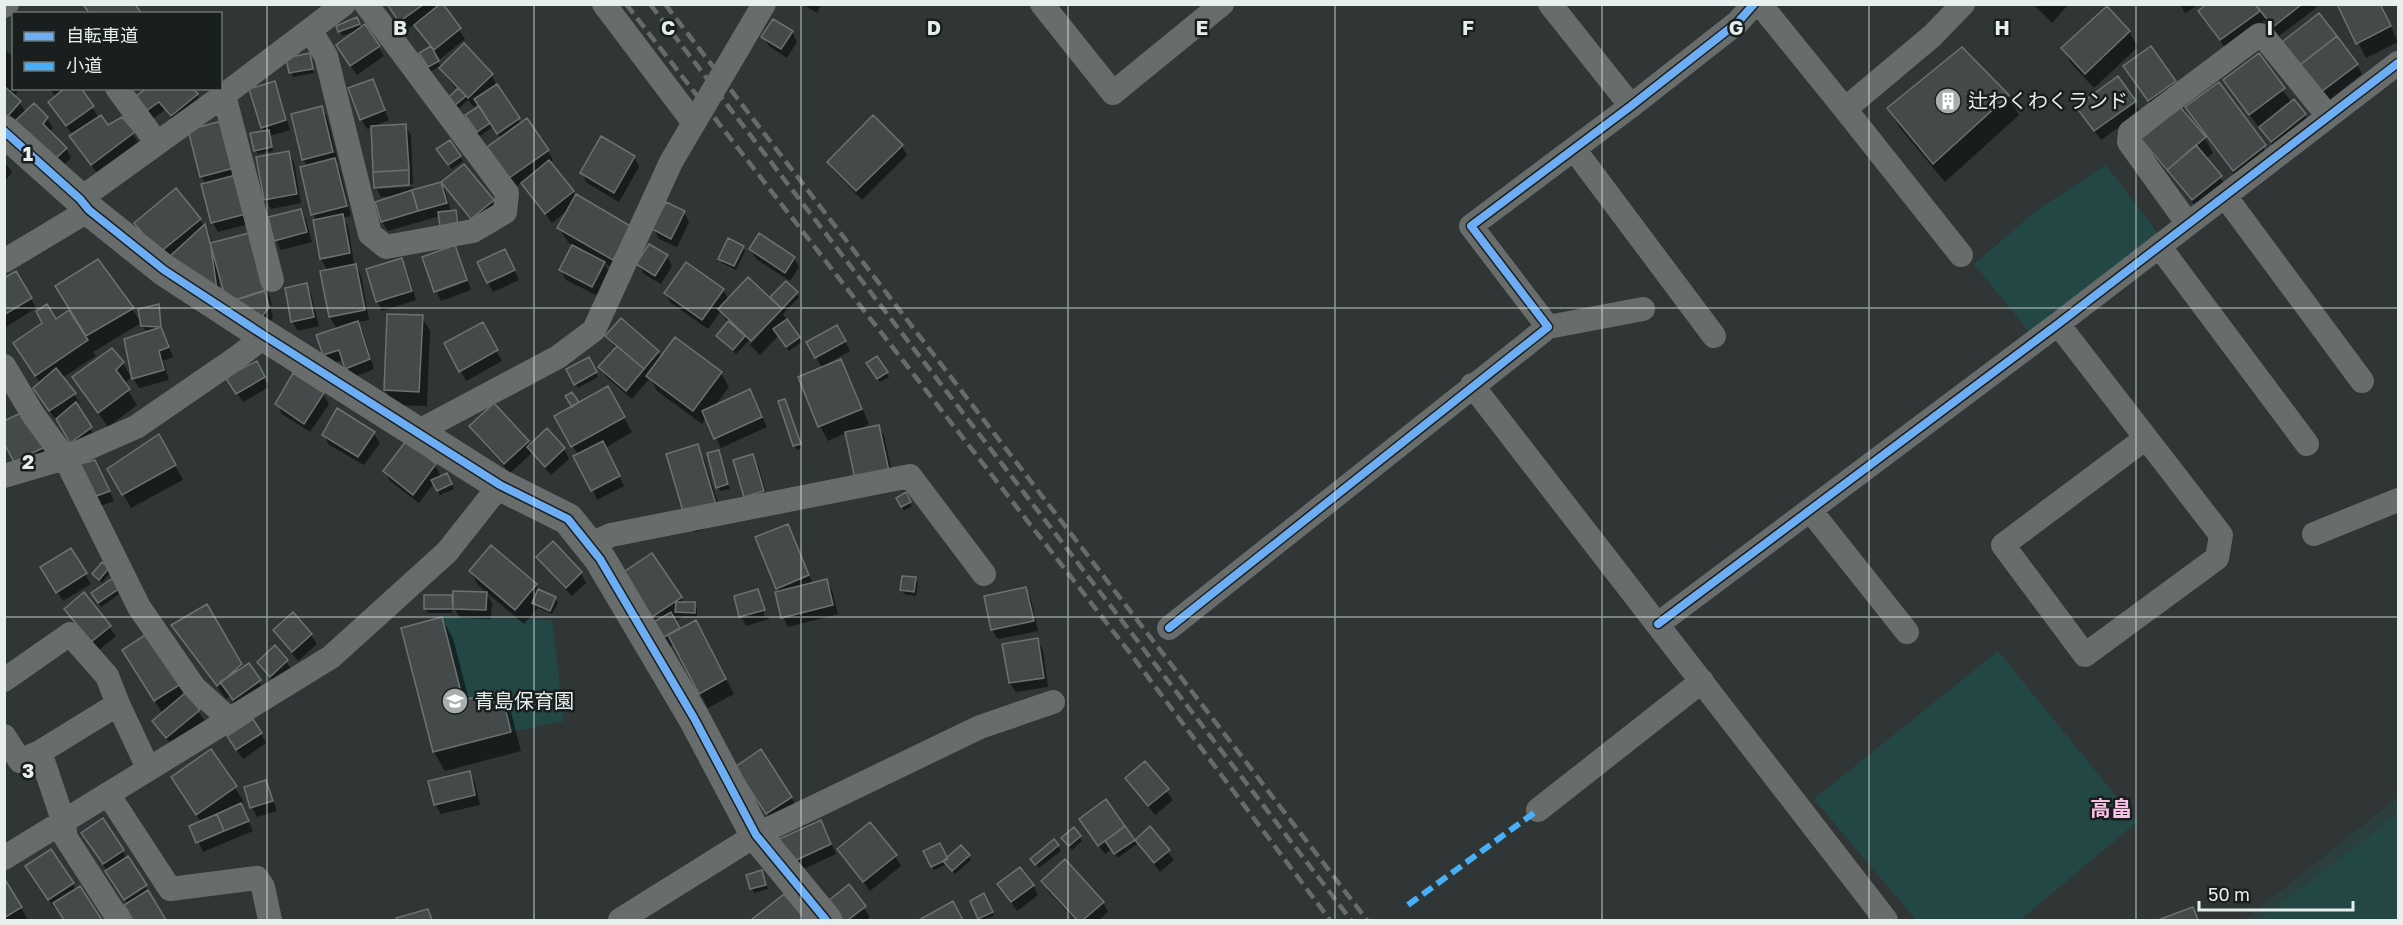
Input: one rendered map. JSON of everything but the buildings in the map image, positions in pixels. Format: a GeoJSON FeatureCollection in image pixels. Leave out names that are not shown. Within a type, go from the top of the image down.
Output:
{"type":"FeatureCollection","features":[{"type":"Feature","properties":{"kind":"street"},"geometry":{"type":"LineString","coordinates":[[4,261],[85,205],[157,143],[344,4]]}},
{"type":"Feature","properties":{"kind":"street"},"geometry":{"type":"LineString","coordinates":[[310,30],[326,56],[370,234],[386,247],[473,231],[505,212],[507,193],[366,4]]}},
{"type":"Feature","properties":{"kind":"street"},"geometry":{"type":"LineString","coordinates":[[604,4],[694,123]]}},
{"type":"Feature","properties":{"kind":"street"},"geometry":{"type":"LineString","coordinates":[[417,432],[558,357],[594,330],[671,162],[722,79],[764,4]]}},
{"type":"Feature","properties":{"kind":"street"},"geometry":{"type":"LineString","coordinates":[[1042,4],[1113,93],[1222,4]]}},
{"type":"Feature","properties":{"kind":"street"},"geometry":{"type":"LineString","coordinates":[[1550,4],[1630,106]]}},
{"type":"Feature","properties":{"kind":"street"},"geometry":{"type":"LineString","coordinates":[[1548,327],[1471,226],[1738,22],[1754,4]]}},
{"type":"Feature","properties":{"kind":"street"},"geometry":{"type":"LineString","coordinates":[[1760,4],[1961,255]]}},
{"type":"Feature","properties":{"kind":"street"},"geometry":{"type":"LineString","coordinates":[[1845,109],[1932,36],[1963,4]]}},
{"type":"Feature","properties":{"kind":"street"},"geometry":{"type":"LineString","coordinates":[[2188,224],[2129,142],[2130,132],[2139,125],[2259,35],[2264,37],[2328,116]]}},
{"type":"Feature","properties":{"kind":"street"},"geometry":{"type":"LineString","coordinates":[[1658,624],[2058,324],[2398,63]]}},
{"type":"Feature","properties":{"kind":"street"},"geometry":{"type":"LineString","coordinates":[[118,90],[157,143]]}},
{"type":"Feature","properties":{"kind":"street"},"geometry":{"type":"LineString","coordinates":[[224,94],[272,280]]}},
{"type":"Feature","properties":{"kind":"street"},"geometry":{"type":"LineString","coordinates":[[4,131],[85,205],[164,270],[500,485],[568,519],[600,559],[694,718],[756,835],[826,921]]}},
{"type":"Feature","properties":{"kind":"street"},"geometry":{"type":"LineString","coordinates":[[1574,149],[1714,336]]}},
{"type":"Feature","properties":{"kind":"street"},"geometry":{"type":"LineString","coordinates":[[2225,196],[2362,381]]}},
{"type":"Feature","properties":{"kind":"street"},"geometry":{"type":"LineString","coordinates":[[2159,246],[2307,444]]}},
{"type":"Feature","properties":{"kind":"street"},"geometry":{"type":"LineString","coordinates":[[1169,628],[1472,385],[1548,327],[1643,309]]}},
{"type":"Feature","properties":{"kind":"street"},"geometry":{"type":"LineString","coordinates":[[2058,324],[2221,535],[2217,558],[2085,655],[2003,545],[2146,438]]}},
{"type":"Feature","properties":{"kind":"street"},"geometry":{"type":"LineString","coordinates":[[4,476],[65,458],[136,427],[265,336]]}},
{"type":"Feature","properties":{"kind":"street"},"geometry":{"type":"LineString","coordinates":[[4,366],[34,416],[65,458],[139,607],[194,687],[228,718]]}},
{"type":"Feature","properties":{"kind":"street"},"geometry":{"type":"LineString","coordinates":[[1472,385],[1886,921]]}},
{"type":"Feature","properties":{"kind":"street"},"geometry":{"type":"LineString","coordinates":[[589,545],[611,535],[910,476],[984,574]]}},
{"type":"Feature","properties":{"kind":"street"},"geometry":{"type":"LineString","coordinates":[[4,858],[64,823],[228,718],[331,657],[447,552],[500,485]]}},
{"type":"Feature","properties":{"kind":"street"},"geometry":{"type":"LineString","coordinates":[[2314,534],[2398,500]]}},
{"type":"Feature","properties":{"kind":"street"},"geometry":{"type":"LineString","coordinates":[[1810,510],[1907,632]]}},
{"type":"Feature","properties":{"kind":"street"},"geometry":{"type":"LineString","coordinates":[[4,680],[70,634],[107,675],[148,768]]}},
{"type":"Feature","properties":{"kind":"street"},"geometry":{"type":"LineString","coordinates":[[1538,810],[1702,681]]}},
{"type":"Feature","properties":{"kind":"street"},"geometry":{"type":"LineString","coordinates":[[620,921],[756,835],[980,727],[1053,702]]}},
{"type":"Feature","properties":{"kind":"street"},"geometry":{"type":"LineString","coordinates":[[4,736],[20,760],[40,752],[118,704]]}},
{"type":"Feature","properties":{"kind":"street"},"geometry":{"type":"LineString","coordinates":[[40,752],[64,823],[66,838],[119,921]]}},
{"type":"Feature","properties":{"kind":"street"},"geometry":{"type":"LineString","coordinates":[[108,794],[170,889],[256,878],[263,887],[270,921]]}},
{"type":"Feature","properties":{"kind":"shaded area"},"geometry":{"type":"Polygon","coordinates":[[[2106,165],[2159,235],[2029,332],[1974,264],[2037,210],[2106,165]]]}},
{"type":"Feature","properties":{"kind":"shaded area"},"geometry":{"type":"Polygon","coordinates":[[[442,617],[552,620],[564,721],[511,732],[500,691],[463,700],[442,617]]]}},
{"type":"Feature","properties":{"kind":"shaded area"},"geometry":{"type":"Polygon","coordinates":[[[1998,651],[2137,822],[2020,920],[1916,920],[1814,799],[1998,651]]]}},
{"type":"Feature","properties":{"kind":"shaded area"},"geometry":{"type":"Polygon","coordinates":[[[2398,797],[2398,920],[2244,920],[2398,797]]]}},
{"type":"Feature","properties":{"kind":"shaded area"},"geometry":{"type":"Polygon","coordinates":[[[2398,814],[2398,920],[2265,920],[2263,918],[2398,814]]]}},
{"type":"Feature","properties":{"kind":"railway"},"geometry":{"type":"LineString","coordinates":[[626,4],[1130,653],[1330,920]]}},
{"type":"Feature","properties":{"kind":"railway"},"geometry":{"type":"LineString","coordinates":[[650,4],[1351,920]]}},
{"type":"Feature","properties":{"kind":"railway"},"geometry":{"type":"LineString","coordinates":[[665,4],[1367,920]]}},
{"type":"Feature","properties":{"kind":"marked path"},"geometry":{"type":"LineString","coordinates":[[1408,905],[1538,810]]}},
{"type":"Feature","properties":{"kind":"cycle path"},"geometry":{"type":"LineString","coordinates":[[1169,628],[1548,327],[1471,226],[1631,106],[1738,22],[1754,4]]}},
{"type":"Feature","properties":{"kind":"cycle path"},"geometry":{"type":"LineString","coordinates":[[1658,624],[2058,324],[2398,63]]}},
{"type":"Feature","properties":{"kind":"cycle path"},"geometry":{"type":"LineString","coordinates":[[4,131],[80,199],[89,210],[164,270],[500,485],[568,519],[600,559],[694,718],[756,835],[826,920]]}},
{"type":"Feature","properties":{"kind":"place","name":"辻わくわくランド"},"geometry":{"type":"Point","coordinates":[1948,101]}},
{"type":"Feature","properties":{"kind":"place","name":"青島保育園"},"geometry":{"type":"Point","coordinates":[455,701]}},
{"type":"Feature","properties":{"kind":"district","name":"高畠"},"geometry":{"type":"Point","coordinates":[2111,809]}}]}
